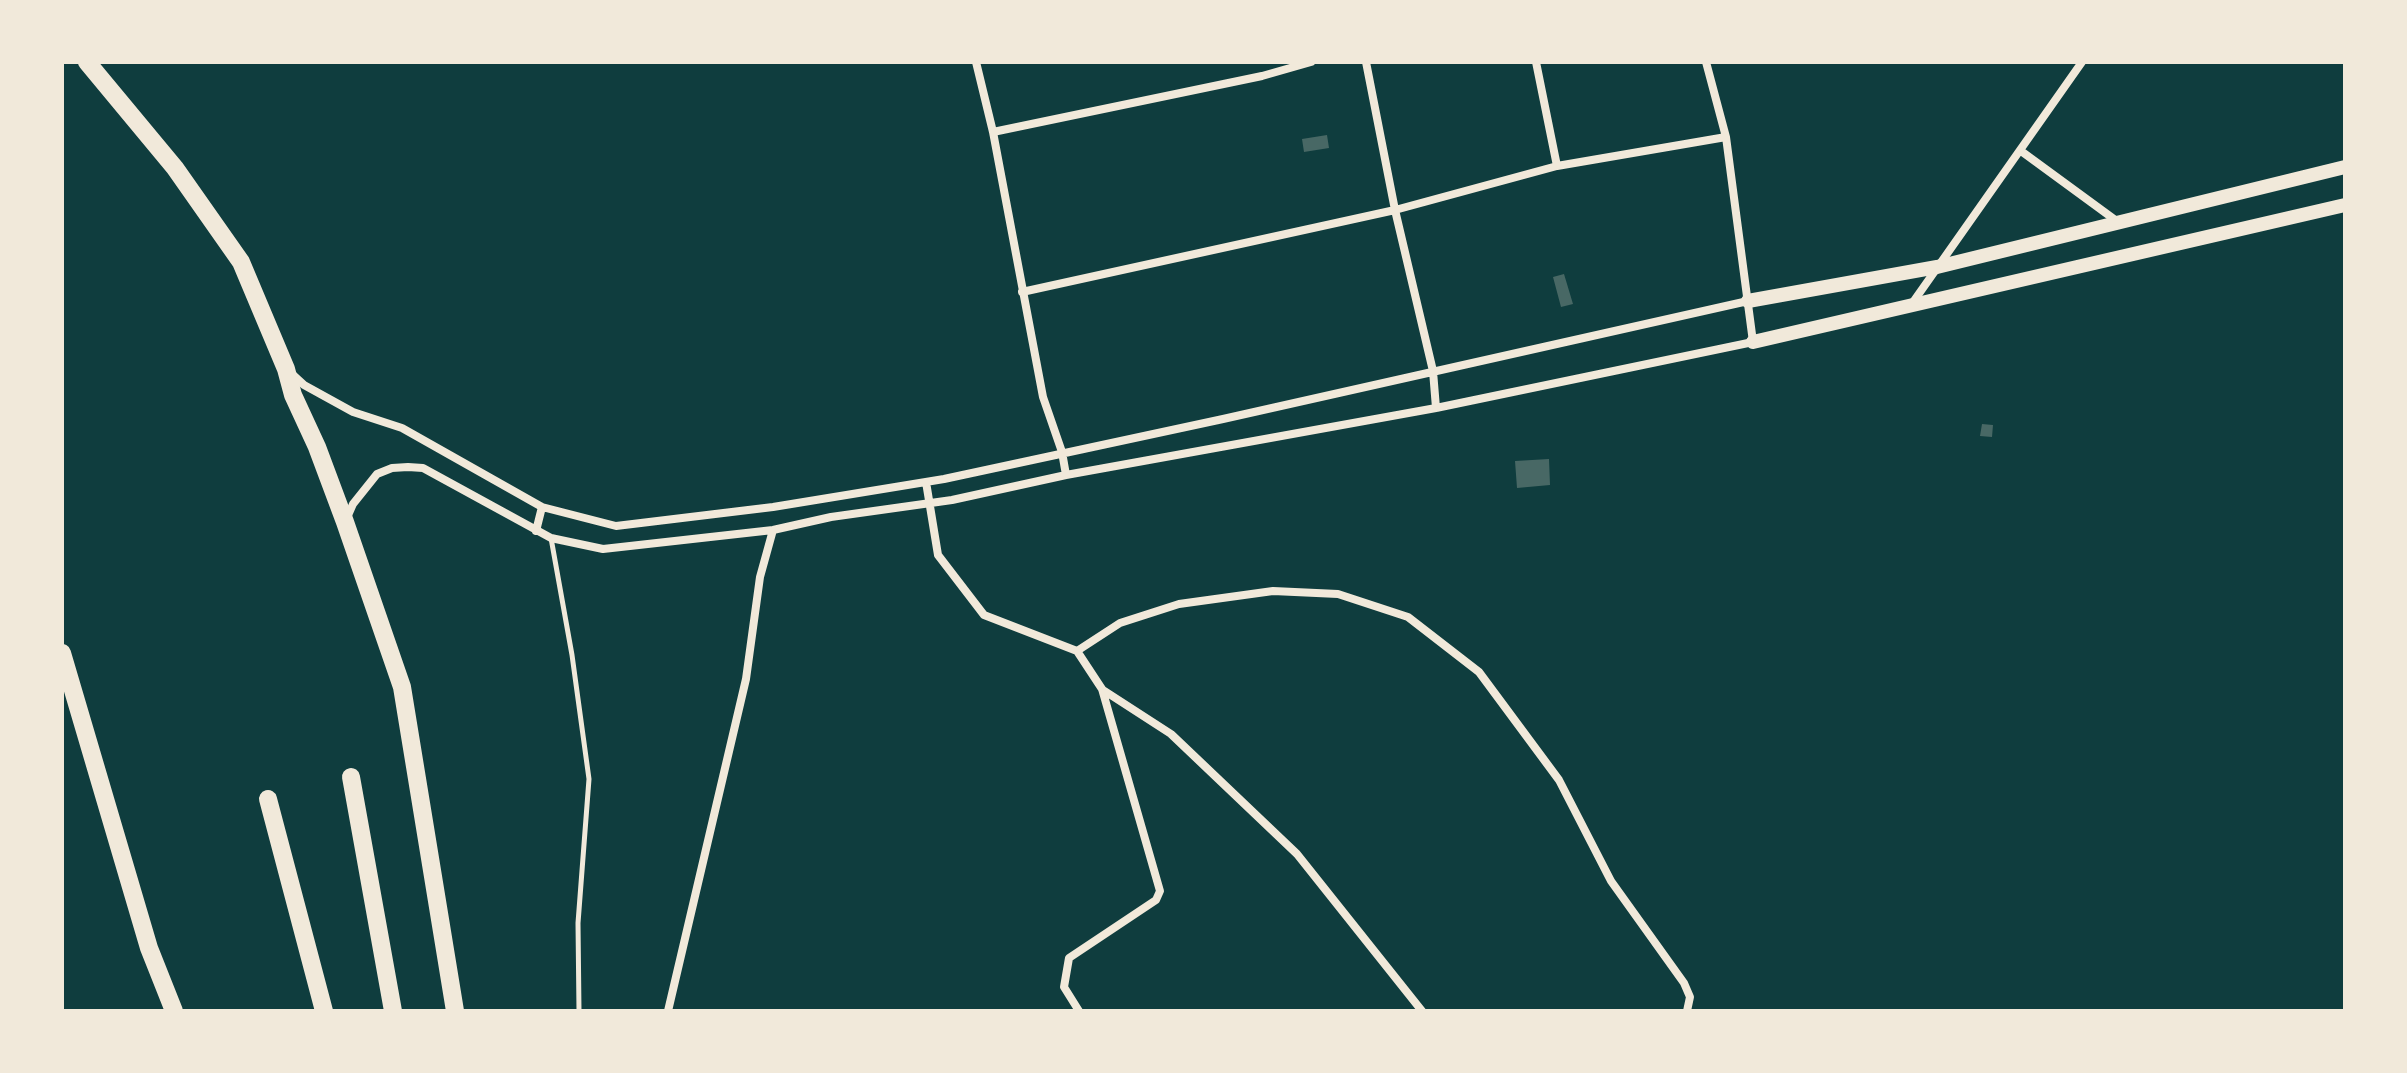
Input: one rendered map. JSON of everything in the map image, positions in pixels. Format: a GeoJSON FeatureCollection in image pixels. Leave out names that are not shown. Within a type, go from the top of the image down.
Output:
{"type":"FeatureCollection","features":[{"type":"Feature","properties":{"kind":"highway"},"geometry":{"type":"LineString","coordinates":[[87,62],[175,168],[241,262],[286,369],[293,395],[317,447],[402,687],[455,1011]]}},
{"type":"Feature","properties":{"kind":"highway"},"geometry":{"type":"LineString","coordinates":[[62,653],[149,948],[174,1011]]}},
{"type":"Feature","properties":{"kind":"highway"},"geometry":{"type":"LineString","coordinates":[[351,777],[393,1011]]}},
{"type":"Feature","properties":{"kind":"highway"},"geometry":{"type":"LineString","coordinates":[[268,799],[324,1011]]}},
{"type":"Feature","properties":{"kind":"main road"},"geometry":{"type":"LineString","coordinates":[[1748,301],[1937,267],[2345,167]]}},
{"type":"Feature","properties":{"kind":"main road"},"geometry":{"type":"LineString","coordinates":[[1753,342],[2345,205]]}},
{"type":"Feature","properties":{"kind":"street"},"geometry":{"type":"LineString","coordinates":[[976,62],[993,132],[1043,397],[1062,452],[1066,475]]}},
{"type":"Feature","properties":{"kind":"street"},"geometry":{"type":"LineString","coordinates":[[993,132],[1262,76],[1311,62]]}},
{"type":"Feature","properties":{"kind":"street"},"geometry":{"type":"LineString","coordinates":[[1366,62],[1395,210],[1433,371],[1436,408]]}},
{"type":"Feature","properties":{"kind":"street"},"geometry":{"type":"LineString","coordinates":[[1536,62],[1557,166]]}},
{"type":"Feature","properties":{"kind":"street"},"geometry":{"type":"LineString","coordinates":[[345,522],[353,504],[377,474],[392,468],[408,467],[423,468],[551,538],[603,549],[773,530],[1436,408],[1753,342],[1726,137],[1706,62]]}},
{"type":"Feature","properties":{"kind":"street"},"geometry":{"type":"LineString","coordinates":[[1910,306],[2082,62]]}},
{"type":"Feature","properties":{"kind":"street"},"geometry":{"type":"LineString","coordinates":[[1022,292],[1395,210],[1557,166],[1726,137]]}},
{"type":"Feature","properties":{"kind":"street"},"geometry":{"type":"LineString","coordinates":[[2021,151],[2118,222]]}},
{"type":"Feature","properties":{"kind":"street"},"geometry":{"type":"LineString","coordinates":[[286,369],[304,385],[353,412],[402,428],[542,507],[616,526],[773,507],[926,482],[1748,301]]}},
{"type":"Feature","properties":{"kind":"street"},"geometry":{"type":"LineString","coordinates":[[926,482],[938,555],[984,615],[1077,651],[1102,689],[1160,891],[1156,900],[1069,958],[1064,987],[1079,1011]]}},
{"type":"Feature","properties":{"kind":"street"},"geometry":{"type":"LineString","coordinates":[[536,531],[542,507]]}},
{"type":"Feature","properties":{"kind":"street"},"geometry":{"type":"LineString","coordinates":[[668,1011],[746,679],[760,577],[773,530]]}},
{"type":"Feature","properties":{"kind":"street"},"geometry":{"type":"LineString","coordinates":[[1077,651],[1120,623],[1179,604],[1273,591],[1338,594],[1408,617],[1479,672],[1559,780],[1611,881],[1684,983],[1690,997],[1687,1011]]}},
{"type":"Feature","properties":{"kind":"street"},"geometry":{"type":"LineString","coordinates":[[1102,689],[1171,734],[1297,854],[1422,1011]]}},
{"type":"Feature","properties":{"kind":"lane"},"geometry":{"type":"LineString","coordinates":[[551,538],[572,655],[589,779],[578,923],[579,1011]]}},
{"type":"Feature","properties":{"kind":"building"},"geometry":{"type":"Polygon","coordinates":[[[1327,135],[1329,148],[1304,152],[1302,139],[1327,135]]]}},
{"type":"Feature","properties":{"kind":"building"},"geometry":{"type":"Polygon","coordinates":[[[1564,274],[1573,304],[1561,307],[1553,277],[1564,274]]]}},
{"type":"Feature","properties":{"kind":"building"},"geometry":{"type":"Polygon","coordinates":[[[1982,424],[1993,425],[1992,437],[1980,436],[1982,424]]]}},
{"type":"Feature","properties":{"kind":"building"},"geometry":{"type":"Polygon","coordinates":[[[1549,459],[1550,485],[1517,488],[1515,461],[1549,459]]]}}]}
